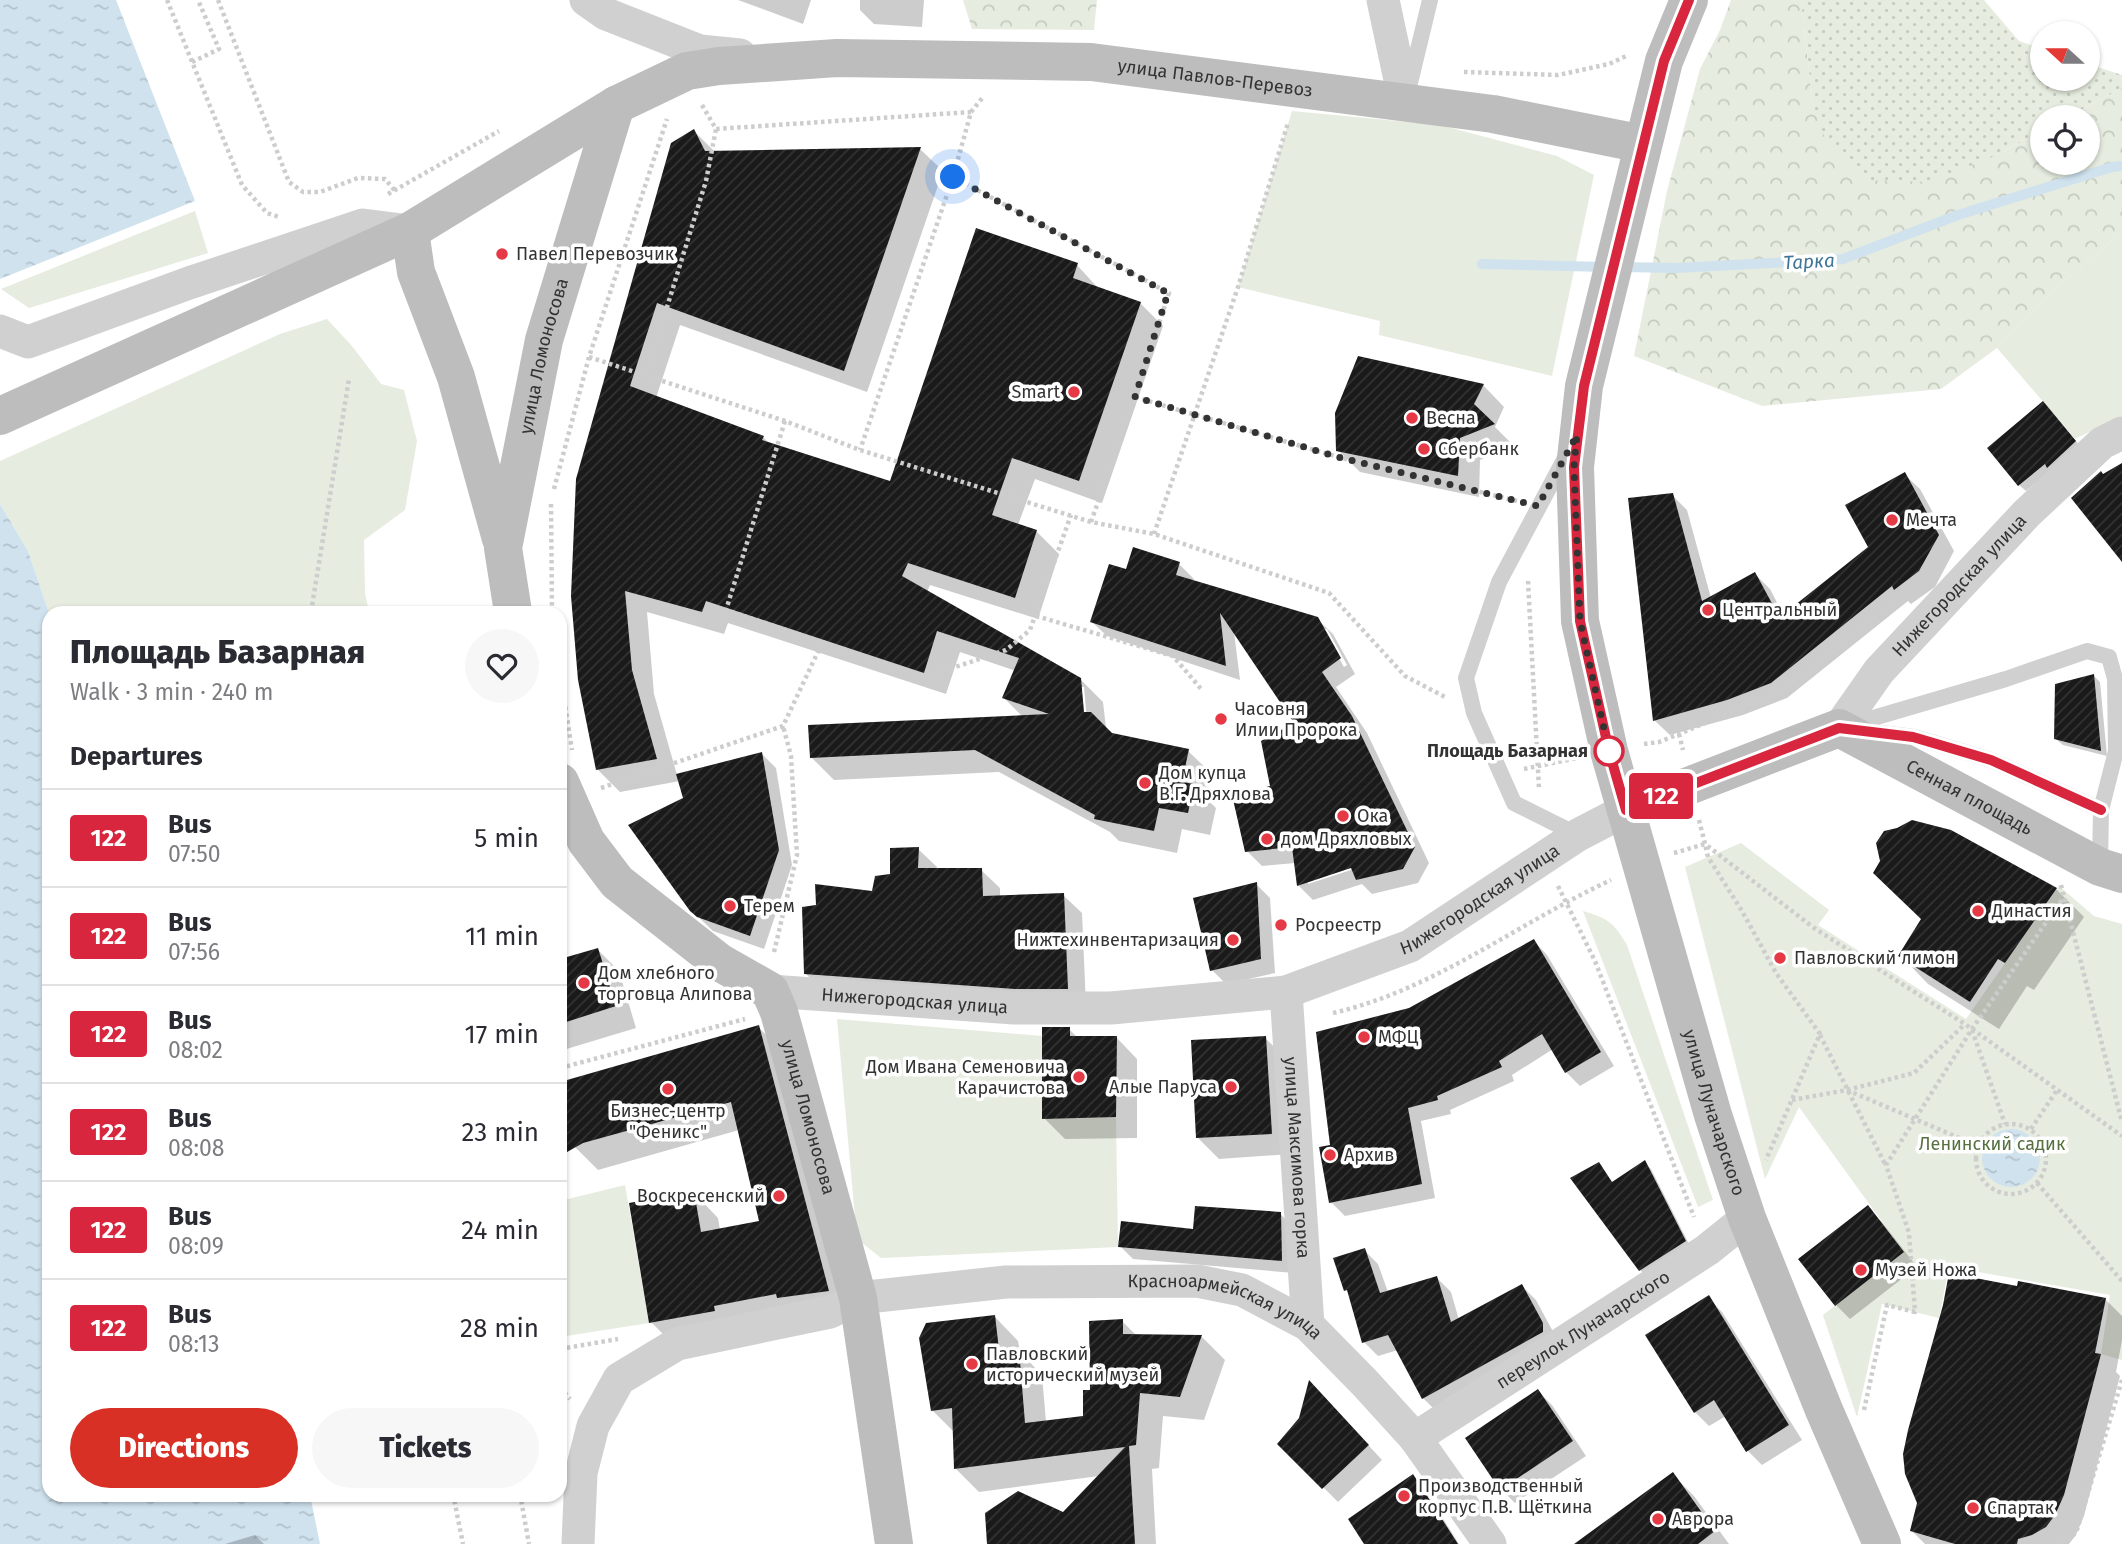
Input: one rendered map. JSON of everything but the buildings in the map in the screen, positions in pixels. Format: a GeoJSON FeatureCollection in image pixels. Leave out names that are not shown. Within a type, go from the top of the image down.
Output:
{"type":"FeatureCollection","features":[{"type":"Feature","properties":{"kind":"main road","name":"улица Луначарского"},"geometry":{"type":"LineString","coordinates":[[1689,0],[1664,61],[1584,386],[1574,467],[1580,621],[1609,751],[1713,1115],[1748,1219],[1824,1410],[1882,1544]]}},
{"type":"Feature","properties":{"kind":"main road","name":"улица Павлов-Перевоз"},"geometry":{"type":"LineString","coordinates":[[0,416],[410,231],[616,105],[687,71],[783,60],[837,58],[1091,62],[1493,114],[1643,144]]}},
{"type":"Feature","properties":{"kind":"main road","name":"улица Ломоносова"},"geometry":{"type":"LineString","coordinates":[[512,606],[503,548],[544,340],[616,105]]}},
{"type":"Feature","properties":{"kind":"main road"},"geometry":{"type":"LineString","coordinates":[[410,231],[416,272],[456,377],[503,548]]}},
{"type":"Feature","properties":{"kind":"main road","name":"Нижегородская улица"},"geometry":{"type":"LineString","coordinates":[[1626,810],[1839,728]]}},
{"type":"Feature","properties":{"kind":"main road","name":"Сенная площадь"},"geometry":{"type":"LineString","coordinates":[[1839,728],[2111,870]]}},
{"type":"Feature","properties":{"kind":"main road"},"geometry":{"type":"LineString","coordinates":[[567,780],[586,841],[617,881],[719,962],[766,993]]}},
{"type":"Feature","properties":{"kind":"main road","name":"улица Ломоносова"},"geometry":{"type":"LineString","coordinates":[[766,993],[858,1298],[894,1544]]}},
{"type":"Feature","properties":{"kind":"street","name":"улица Павлов-Перевоз"},"geometry":{"type":"LineString","coordinates":[[586,0],[606,14],[700,51],[783,60]]}},
{"type":"Feature","properties":{"kind":"street"},"geometry":{"type":"LineString","coordinates":[[1383,0],[1405,103]]}},
{"type":"Feature","properties":{"kind":"street"},"geometry":{"type":"LineString","coordinates":[[0,331],[28,342],[189,283],[363,225],[410,231]]}},
{"type":"Feature","properties":{"kind":"street","name":"Нижегородская улица"},"geometry":{"type":"LineString","coordinates":[[1839,728],[1878,671],[2026,513],[2102,443],[2122,433]]}},
{"type":"Feature","properties":{"kind":"street","name":"Нижегородская улица"},"geometry":{"type":"LineString","coordinates":[[766,993],[1014,1008],[1287,1007],[1410,946],[1546,855],[1626,810]]}},
{"type":"Feature","properties":{"kind":"street","name":"улица Максимова горка"},"geometry":{"type":"LineString","coordinates":[[1287,1007],[1308,1325]]}},
{"type":"Feature","properties":{"kind":"street","name":"переулок Луначарского"},"geometry":{"type":"LineString","coordinates":[[1415,1438],[1707,1251],[1748,1219]]}},
{"type":"Feature","properties":{"kind":"street","name":"Красноармейская улица"},"geometry":{"type":"LineString","coordinates":[[578,1544],[581,1473],[593,1426],[619,1379],[677,1343],[830,1312],[858,1298],[1006,1282],[1197,1281],[1242,1290],[1308,1325],[1415,1438],[1490,1544]]}},
{"type":"Feature","properties":{"kind":"lane"},"geometry":{"type":"LineString","coordinates":[[1405,103],[1430,0]]}},
{"type":"Feature","properties":{"kind":"lane"},"geometry":{"type":"LineString","coordinates":[[1577,435],[1499,582],[1466,678],[1474,713],[1514,803],[1578,835]]}},
{"type":"Feature","properties":{"kind":"lane"},"geometry":{"type":"LineString","coordinates":[[1839,728],[2006,679],[2087,651],[2109,657],[2115,679],[2116,751],[2101,810],[2111,870]]}},
{"type":"Feature","properties":{"kind":"lane"},"geometry":{"type":"LineString","coordinates":[[1839,728],[1913,737],[1991,760],[2101,810]]}},
{"type":"Feature","properties":{"kind":"path"},"geometry":{"type":"LineString","coordinates":[[167,0],[242,185],[267,213],[288,220]]}},
{"type":"Feature","properties":{"kind":"path"},"geometry":{"type":"LineString","coordinates":[[192,62],[219,49],[198,0]]}},
{"type":"Feature","properties":{"kind":"path"},"geometry":{"type":"LineString","coordinates":[[218,0],[289,182],[303,192],[320,192],[358,178],[385,179],[396,190]]}},
{"type":"Feature","properties":{"kind":"path"},"geometry":{"type":"LineString","coordinates":[[646,375],[706,181],[716,129],[698,97]]}},
{"type":"Feature","properties":{"kind":"path"},"geometry":{"type":"LineString","coordinates":[[1154,534],[1238,287],[1292,110]]}},
{"type":"Feature","properties":{"kind":"path"},"geometry":{"type":"LineString","coordinates":[[716,129],[971,112],[953,177],[860,450]]}},
{"type":"Feature","properties":{"kind":"path"},"geometry":{"type":"LineString","coordinates":[[552,606],[551,502],[589,357],[668,115]]}},
{"type":"Feature","properties":{"kind":"path"},"geometry":{"type":"LineString","coordinates":[[953,177],[1168,293],[1091,522]]}},
{"type":"Feature","properties":{"kind":"path"},"geometry":{"type":"LineString","coordinates":[[589,357],[785,421],[860,450],[1091,522],[1154,534],[1329,593],[1405,676],[1474,713]]}},
{"type":"Feature","properties":{"kind":"path"},"geometry":{"type":"LineString","coordinates":[[312,606],[349,379]]}},
{"type":"Feature","properties":{"kind":"path"},"geometry":{"type":"LineString","coordinates":[[1135,397],[1338,457],[1538,506]]}},
{"type":"Feature","properties":{"kind":"path"},"geometry":{"type":"LineString","coordinates":[[785,421],[726,610],[926,677],[1006,650],[1030,630],[1072,515]]}},
{"type":"Feature","properties":{"kind":"path"},"geometry":{"type":"LineString","coordinates":[[1525,531],[1541,818]]}},
{"type":"Feature","properties":{"kind":"path"},"geometry":{"type":"LineString","coordinates":[[1653,742],[1679,734],[1774,694],[1815,668],[1847,637],[1899,600]]}},
{"type":"Feature","properties":{"kind":"path"},"geometry":{"type":"LineString","coordinates":[[1036,616],[1173,656],[1202,690]]}},
{"type":"Feature","properties":{"kind":"path"},"geometry":{"type":"LineString","coordinates":[[567,1065],[766,993],[797,855],[791,756],[783,726],[822,641]]}},
{"type":"Feature","properties":{"kind":"path"},"geometry":{"type":"LineString","coordinates":[[567,780],[783,726]]}},
{"type":"Feature","properties":{"kind":"path"},"geometry":{"type":"LineString","coordinates":[[1679,734],[1708,858],[1742,911],[1776,973],[1819,1034],[1886,1165],[1909,1233],[1915,1312],[1887,1305],[1862,1422]]}},
{"type":"Feature","properties":{"kind":"path"},"geometry":{"type":"LineString","coordinates":[[1287,1007],[1351,1008],[1389,997],[1518,930],[1564,902],[1642,866],[1681,850],[1705,844]]}},
{"type":"Feature","properties":{"kind":"path"},"geometry":{"type":"LineString","coordinates":[[1705,844],[1814,928],[1965,1024],[2122,1136]]}},
{"type":"Feature","properties":{"kind":"path"},"geometry":{"type":"LineString","coordinates":[[2064,847],[2061,887],[2063,898],[2122,1122]]}},
{"type":"Feature","properties":{"kind":"path"},"geometry":{"type":"LineString","coordinates":[[1546,855],[1564,902],[1595,961],[1707,1251]]}},
{"type":"Feature","properties":{"kind":"path"},"geometry":{"type":"LineString","coordinates":[[1886,1165],[1972,1030],[2063,898]]}},
{"type":"Feature","properties":{"kind":"path"},"geometry":{"type":"LineString","coordinates":[[1791,1100],[1847,1090],[1914,1073],[1965,1024]]}},
{"type":"Feature","properties":{"kind":"path"},"geometry":{"type":"LineString","coordinates":[[1972,1030],[2005,1124]]}},
{"type":"Feature","properties":{"kind":"path"},"geometry":{"type":"LineString","coordinates":[[1765,1164],[1819,1034]]}},
{"type":"Feature","properties":{"kind":"path"},"geometry":{"type":"LineString","coordinates":[[1847,1090],[1978,1146]]}},
{"type":"Feature","properties":{"kind":"path"},"geometry":{"type":"LineString","coordinates":[[2031,1129],[2057,1090]]}},
{"type":"Feature","properties":{"kind":"path"},"geometry":{"type":"LineString","coordinates":[[2005,1124],[2024,1125],[2031,1129],[2046,1149],[2047,1161],[2038,1183],[2028,1191],[2016,1194],[2004,1194],[1992,1189],[1978,1170],[1978,1146],[1989,1131],[2005,1124]]}},
{"type":"Feature","properties":{"kind":"path"},"geometry":{"type":"LineString","coordinates":[[2038,1183],[2122,1281]]}},
{"type":"Feature","properties":{"kind":"path"},"geometry":{"type":"LineString","coordinates":[[2061,1544],[2076,1533],[2122,1380]]}},
{"type":"Feature","properties":{"kind":"path"},"geometry":{"type":"LineString","coordinates":[[455,1502],[463,1544]]}},
{"type":"Feature","properties":{"kind":"path"},"geometry":{"type":"LineString","coordinates":[[521,1502],[529,1544]]}},
{"type":"Feature","properties":{"kind":"green space"},"geometry":{"type":"Polygon","coordinates":[[[963,0],[1097,0],[1094,30],[972,29],[963,0]]]}},
{"type":"Feature","properties":{"kind":"green space"},"geometry":{"type":"Polygon","coordinates":[[[1731,0],[1801,0],[1813,104],[1997,155],[2030,137],[2030,175],[2100,175],[2100,105],[2090,105],[2122,88],[2122,233],[2063,282],[1997,348],[1941,389],[1762,406],[1634,356],[1667,191],[1700,69],[1720,30],[1731,0]]]}},
{"type":"Feature","properties":{"kind":"green space"},"geometry":{"type":"Polygon","coordinates":[[[1801,0],[1984,0],[2019,41],[2030,45],[2030,91],[2100,91],[2100,68],[2122,75],[2122,88],[2090,105],[2030,105],[2030,137],[1997,155],[1929,182],[1863,180],[1827,144],[1813,104],[1801,0]]]}},
{"type":"Feature","properties":{"kind":"green space"},"geometry":{"type":"Polygon","coordinates":[[[1292,111],[1440,125],[1557,156],[1594,175],[1552,376],[1379,335],[1380,321],[1238,287],[1292,111]]]}},
{"type":"Feature","properties":{"kind":"green space"},"geometry":{"type":"Polygon","coordinates":[[[195,211],[208,253],[29,308],[1,289],[195,211]]]}},
{"type":"Feature","properties":{"kind":"green space"},"geometry":{"type":"Polygon","coordinates":[[[2122,233],[2122,416],[2075,439],[1997,348],[2063,282],[2122,233]]]}},
{"type":"Feature","properties":{"kind":"green space"},"geometry":{"type":"Polygon","coordinates":[[[327,319],[381,384],[404,390],[417,441],[405,510],[364,540],[368,606],[47,606],[28,551],[0,504],[0,461],[280,334],[327,319]]]}},
{"type":"Feature","properties":{"kind":"green space","name":"Ленинский садик"},"geometry":{"type":"Polygon","coordinates":[[[1741,843],[1829,910],[1818,925],[1966,1019],[2059,886],[2094,916],[2122,924],[2122,1360],[2101,1354],[2110,1295],[1949,1267],[1939,1318],[1882,1304],[1857,1417],[1823,1315],[1904,1252],[1799,1107],[1765,1179],[1685,867],[1741,843]]]}},
{"type":"Feature","properties":{"kind":"green space"},"geometry":{"type":"Polygon","coordinates":[[[1583,911],[1610,922],[1627,945],[1713,1200],[1698,1207],[1583,911]]]}},
{"type":"Feature","properties":{"kind":"green space"},"geometry":{"type":"Polygon","coordinates":[[[837,1019],[1042,1036],[1042,1118],[1116,1117],[1118,1247],[881,1258],[857,1239],[837,1019]]]}},
{"type":"Feature","properties":{"kind":"green space"},"geometry":{"type":"Polygon","coordinates":[[[625,1185],[649,1323],[567,1336],[567,1199],[625,1185]]]}},
{"type":"Feature","properties":{"kind":"water"},"geometry":{"type":"Polygon","coordinates":[[[0,0],[116,0],[195,201],[0,279],[0,0]]]}},
{"type":"Feature","properties":{"kind":"water"},"geometry":{"type":"Polygon","coordinates":[[[0,504],[28,551],[47,606],[42,606],[42,1502],[311,1502],[320,1544],[0,1544],[0,504]]]}},
{"type":"Feature","properties":{"kind":"water"},"geometry":{"type":"Polygon","coordinates":[[[2011,1129],[2022,1131],[2035,1142],[2040,1158],[2038,1169],[2027,1182],[2011,1187],[2000,1185],[1987,1174],[1982,1158],[1984,1147],[1995,1134],[2011,1129]]]}},
{"type":"Feature","properties":{"kind":"waterway","name":"Тарка"},"geometry":{"type":"LineString","coordinates":[[1620,267],[1676,268],[1843,259],[1958,215],[2122,166]]}},
{"type":"Feature","properties":{"kind":"waterway","name":"Тарка"},"geometry":{"type":"LineString","coordinates":[[1482,264],[1605,267]]}},
{"type":"Feature","properties":{"kind":"bus line","name":"122"},"geometry":{"type":"LineString","coordinates":[[1689,0],[1664,61],[1584,386],[1574,467],[1580,621],[1609,751],[1626,810],[1839,728],[1913,737],[1991,760],[2101,810]]}},
{"type":"Feature","properties":{"kind":"place","name":"Павел Перевозчик"},"geometry":{"type":"Point","coordinates":[502,254]}},
{"type":"Feature","properties":{"kind":"place","name":"Smart"},"geometry":{"type":"Point","coordinates":[1074,392]}},
{"type":"Feature","properties":{"kind":"place","name":"Весна"},"geometry":{"type":"Point","coordinates":[1412,418]}},
{"type":"Feature","properties":{"kind":"place","name":"Сбербанк"},"geometry":{"type":"Point","coordinates":[1424,449]}},
{"type":"Feature","properties":{"kind":"place","name":"Мечта"},"geometry":{"type":"Point","coordinates":[1892,520]}},
{"type":"Feature","properties":{"kind":"place","name":"Центральный"},"geometry":{"type":"Point","coordinates":[1708,610]}},
{"type":"Feature","properties":{"kind":"place","name":"Часовня Илии Пророка"},"geometry":{"type":"Point","coordinates":[1221,719]}},
{"type":"Feature","properties":{"kind":"place","name":"Площадь Базарная"},"geometry":{"type":"Point","coordinates":[1609,751]}},
{"type":"Feature","properties":{"kind":"place","name":"Дом купца В.Г. Дряхлова"},"geometry":{"type":"Point","coordinates":[1145,783]}},
{"type":"Feature","properties":{"kind":"place","name":"Ока"},"geometry":{"type":"Point","coordinates":[1343,816]}},
{"type":"Feature","properties":{"kind":"place","name":"дом Дряхловых"},"geometry":{"type":"Point","coordinates":[1267,839]}},
{"type":"Feature","properties":{"kind":"place","name":"Терем"},"geometry":{"type":"Point","coordinates":[730,906]}},
{"type":"Feature","properties":{"kind":"place","name":"Династия"},"geometry":{"type":"Point","coordinates":[1978,911]}},
{"type":"Feature","properties":{"kind":"place","name":"Росреестр"},"geometry":{"type":"Point","coordinates":[1281,925]}},
{"type":"Feature","properties":{"kind":"place","name":"Нижтехинвентаризация"},"geometry":{"type":"Point","coordinates":[1233,940]}},
{"type":"Feature","properties":{"kind":"place","name":"Павловский лимон"},"geometry":{"type":"Point","coordinates":[1780,958]}},
{"type":"Feature","properties":{"kind":"place","name":"Дом хлебного торговца Алипова"},"geometry":{"type":"Point","coordinates":[584,983]}},
{"type":"Feature","properties":{"kind":"place","name":"МФЦ"},"geometry":{"type":"Point","coordinates":[1364,1037]}},
{"type":"Feature","properties":{"kind":"place","name":"Дом Ивана Семеновича Карачистова"},"geometry":{"type":"Point","coordinates":[1079,1077]}},
{"type":"Feature","properties":{"kind":"place","name":"Алые Паруса"},"geometry":{"type":"Point","coordinates":[1231,1087]}},
{"type":"Feature","properties":{"kind":"place","name":"Бизнес-центр \"Феникс\""},"geometry":{"type":"Point","coordinates":[668,1089]}},
{"type":"Feature","properties":{"kind":"place","name":"Архив"},"geometry":{"type":"Point","coordinates":[1330,1155]}},
{"type":"Feature","properties":{"kind":"place","name":"Воскресенский"},"geometry":{"type":"Point","coordinates":[779,1196]}},
{"type":"Feature","properties":{"kind":"place","name":"Музей Ножа"},"geometry":{"type":"Point","coordinates":[1861,1270]}},
{"type":"Feature","properties":{"kind":"place","name":"Павловский исторический музей"},"geometry":{"type":"Point","coordinates":[972,1364]}},
{"type":"Feature","properties":{"kind":"place","name":"Производственный корпус П.В. Щёткина"},"geometry":{"type":"Point","coordinates":[1404,1496]}},
{"type":"Feature","properties":{"kind":"place","name":"Спартак"},"geometry":{"type":"Point","coordinates":[1973,1508]}},
{"type":"Feature","properties":{"kind":"place","name":"Аврора"},"geometry":{"type":"Point","coordinates":[1658,1519]}},
{"type":"Feature","properties":{"kind":"route"},"geometry":{"type":"LineString","coordinates":[[953,177],[1168,293],[1135,397],[1338,457],[1538,506],[1577,435],[1574,467],[1580,621],[1609,751]]}}]}
